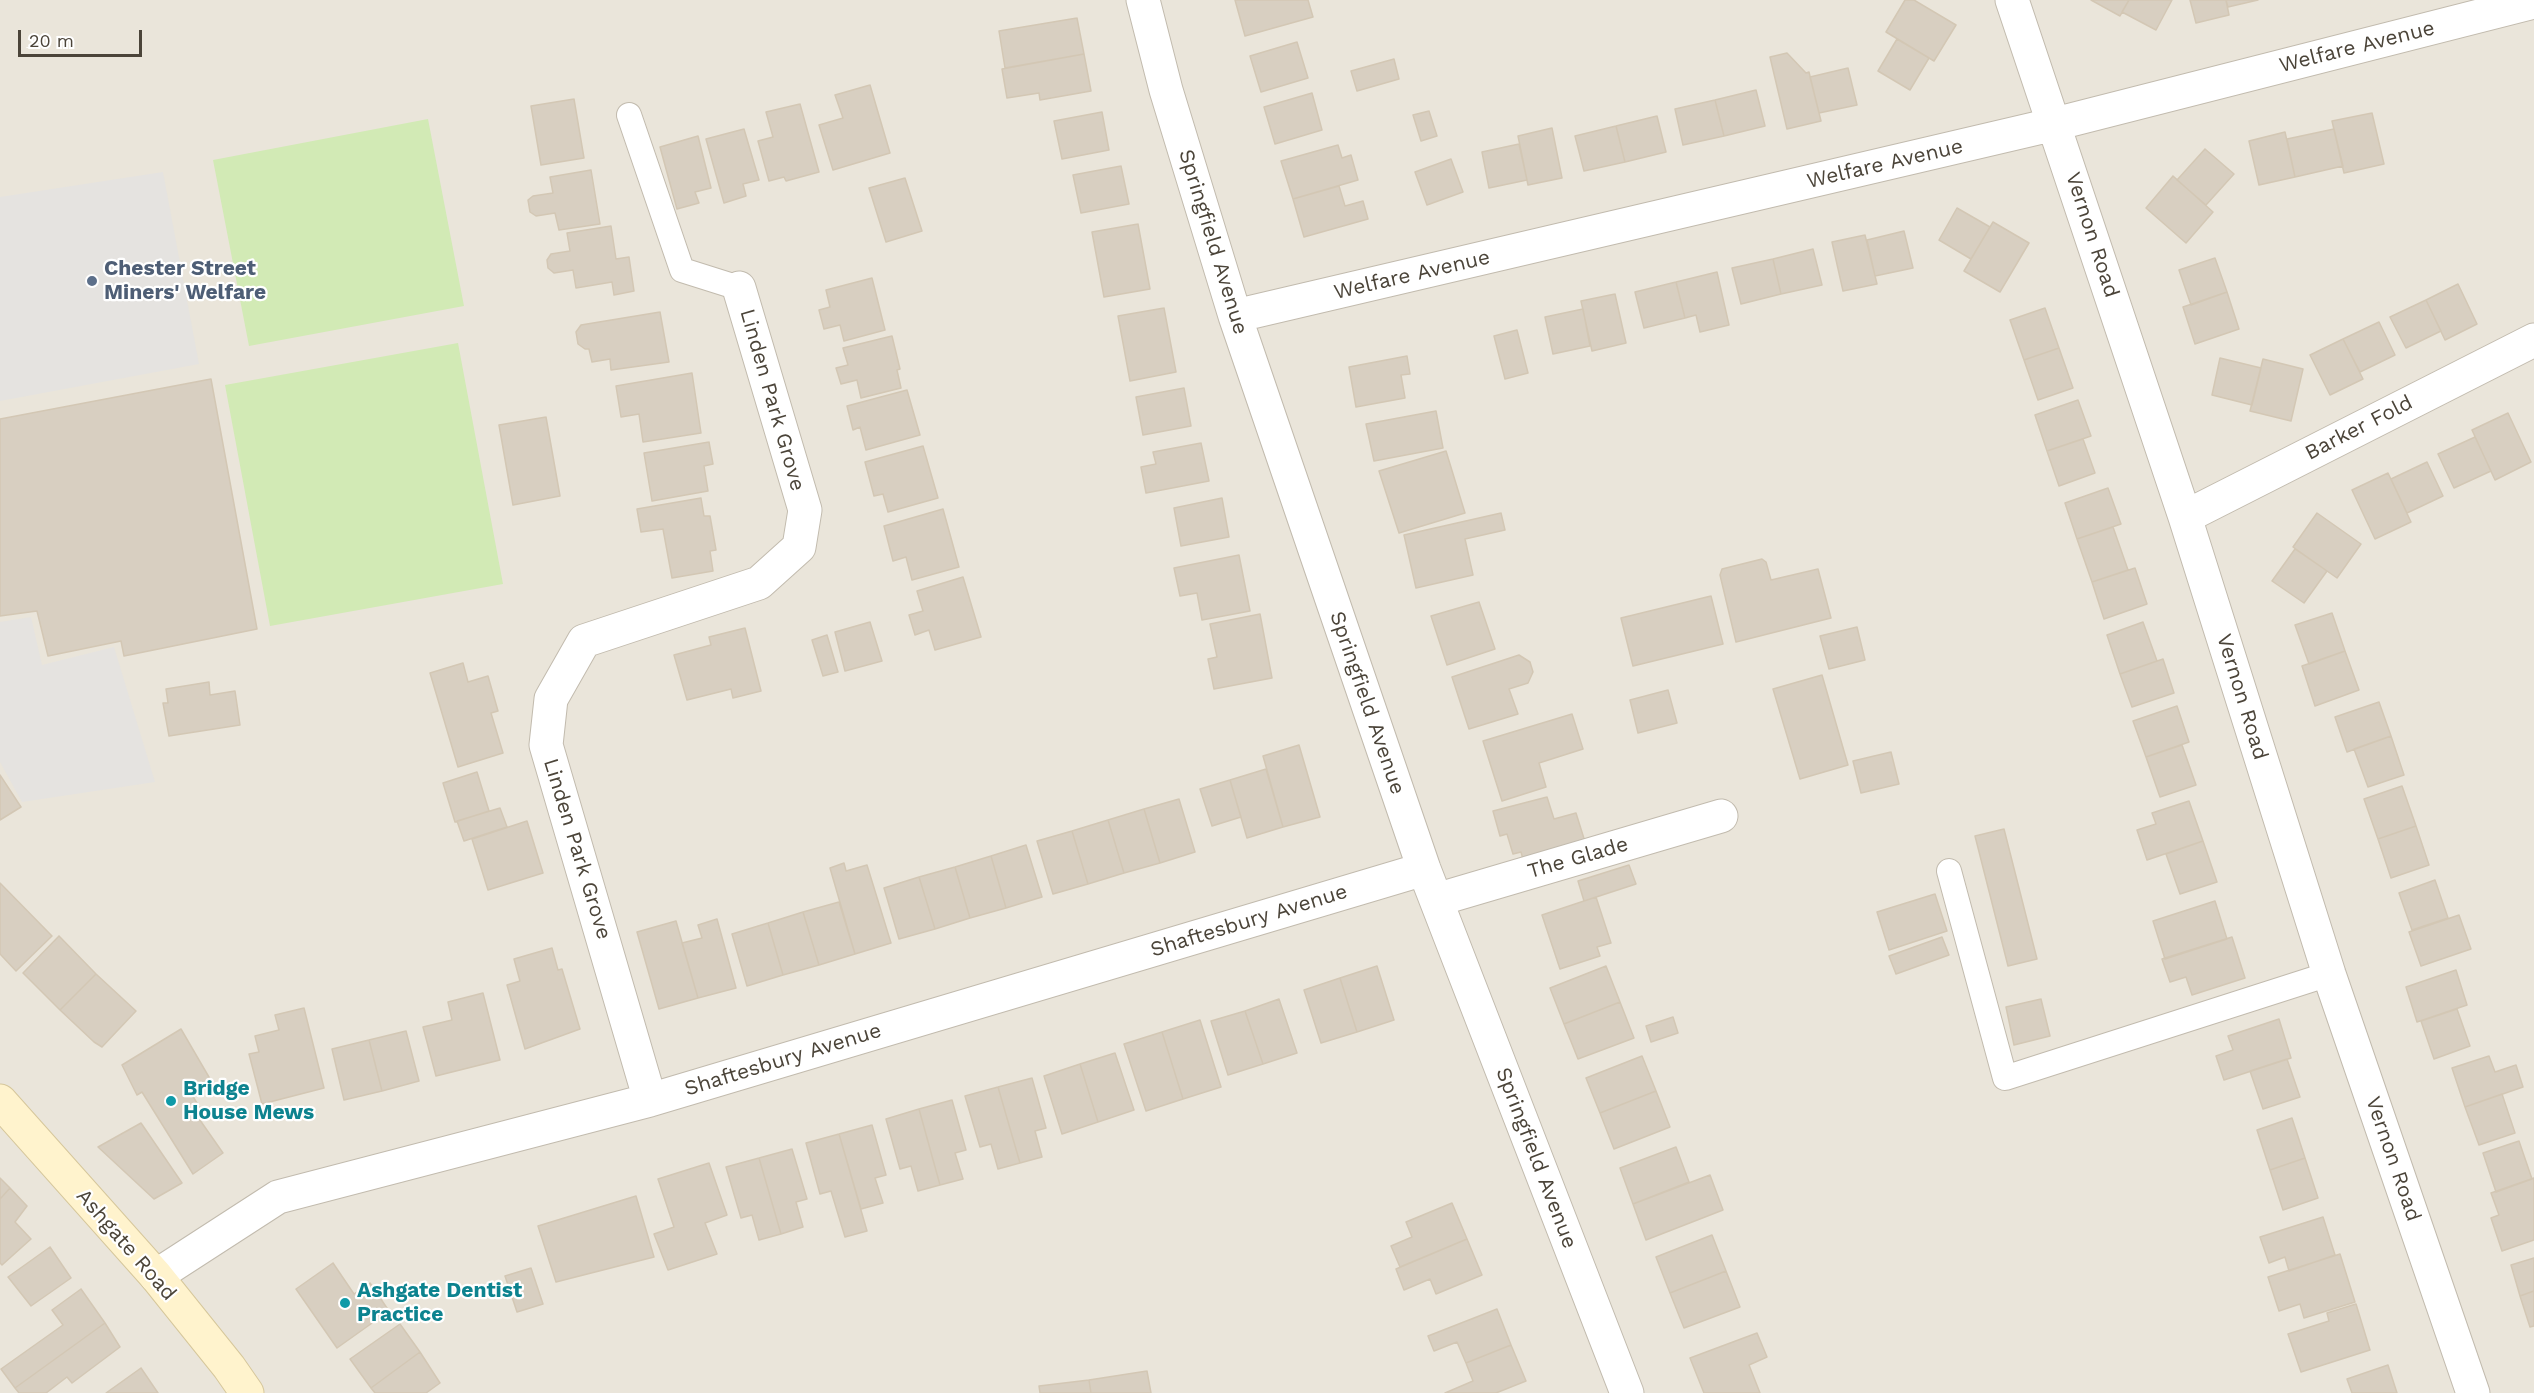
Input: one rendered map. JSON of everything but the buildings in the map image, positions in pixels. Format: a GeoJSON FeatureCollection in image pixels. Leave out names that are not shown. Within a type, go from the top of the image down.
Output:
{"type":"FeatureCollection","features":[{"type":"Feature","properties":{"kind":"street","name":"Springfield Avenue"},"geometry":{"type":"LineString","coordinates":[[1143,0],[1169,101],[1235,316],[1424,869],[1627,1393]]}},
{"type":"Feature","properties":{"kind":"street","name":"Vernon Road"},"geometry":{"type":"LineString","coordinates":[[2012,0],[2185,517],[2329,974],[2473,1393]]}},
{"type":"Feature","properties":{"kind":"street","name":"Welfare Avenue"},"geometry":{"type":"LineString","coordinates":[[1235,316],[2055,124],[2534,2]]}},
{"type":"Feature","properties":{"kind":"street","name":"Linden Park Grove"},"geometry":{"type":"LineString","coordinates":[[650,1100],[546,746],[551,699],[584,641],[759,583],[799,547],[805,510],[739,288]]}},
{"type":"Feature","properties":{"kind":"street","name":"Barker Fold"},"geometry":{"type":"LineString","coordinates":[[2185,517],[2534,340]]}},
{"type":"Feature","properties":{"kind":"street","name":"The Glade"},"geometry":{"type":"LineString","coordinates":[[1436,900],[1721,816]]}},
{"type":"Feature","properties":{"kind":"street","name":"Shaftesbury Avenue"},"geometry":{"type":"LineString","coordinates":[[156,1276],[278,1197],[650,1100],[1424,869]]}},
{"type":"Feature","properties":{"kind":"street","name":"Ashgate Road"},"geometry":{"type":"LineString","coordinates":[[0,1101],[156,1276],[247,1393]]}},
{"type":"Feature","properties":{"kind":"lane"},"geometry":{"type":"LineString","coordinates":[[629,115],[682,270],[739,288]]}},
{"type":"Feature","properties":{"kind":"lane"},"geometry":{"type":"LineString","coordinates":[[1949,871],[2005,1078],[2329,974]]}},
{"type":"Feature","properties":{"kind":"shaded area"},"geometry":{"type":"Polygon","coordinates":[[[0,0],[2534,0],[2534,1393],[0,1393],[0,0]]]}},
{"type":"Feature","properties":{"kind":"shaded area","name":"Chester Street Miners' Welfare"},"geometry":{"type":"Polygon","coordinates":[[[163,172],[199,364],[0,401],[0,197],[163,172]]]}},
{"type":"Feature","properties":{"kind":"shaded area"},"geometry":{"type":"Polygon","coordinates":[[[31,617],[42,665],[114,647],[155,782],[22,802],[0,762],[0,622],[31,617]]]}},
{"type":"Feature","properties":{"kind":"green space"},"geometry":{"type":"Polygon","coordinates":[[[428,119],[464,306],[249,346],[213,160],[428,119]]]}},
{"type":"Feature","properties":{"kind":"green space"},"geometry":{"type":"Polygon","coordinates":[[[458,343],[503,584],[270,626],[225,385],[458,343]]]}},
{"type":"Feature","properties":{"kind":"place","name":"Chester Street Miners' Welfare"},"geometry":{"type":"Point","coordinates":[92,281]}},
{"type":"Feature","properties":{"kind":"place","name":"Bridge House Mews"},"geometry":{"type":"Point","coordinates":[171,1101]}},
{"type":"Feature","properties":{"kind":"place","name":"Ashgate Dentist Practice"},"geometry":{"type":"Point","coordinates":[345,1303]}}]}
